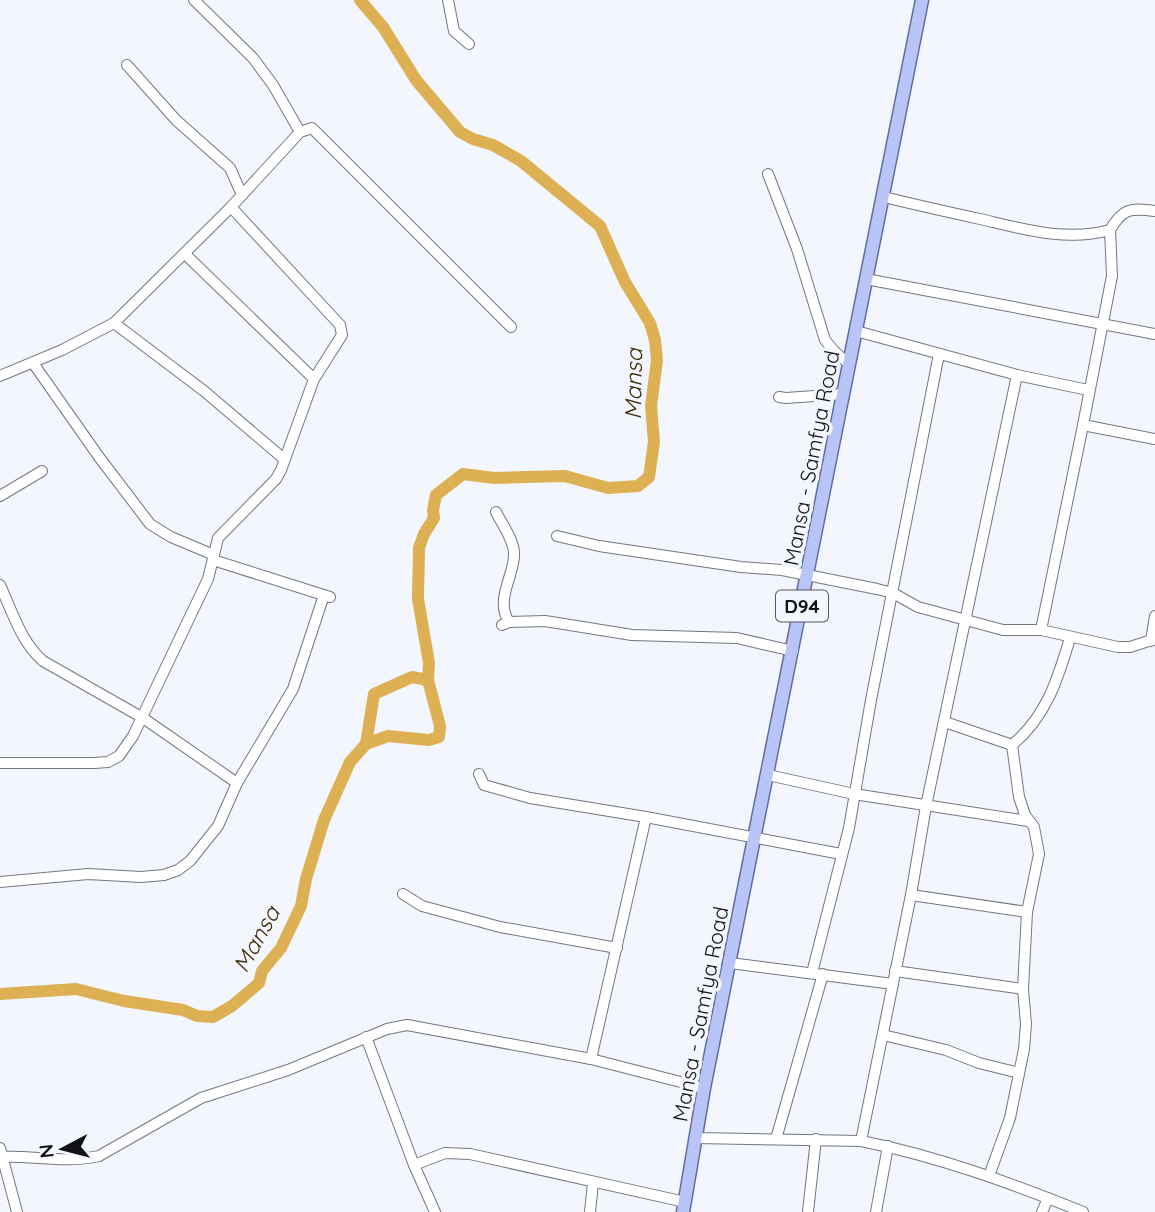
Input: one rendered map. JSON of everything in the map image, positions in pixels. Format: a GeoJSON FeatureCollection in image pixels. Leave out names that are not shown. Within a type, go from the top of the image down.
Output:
{"type":"FeatureCollection","features":[{"type":"Feature","properties":{"kind":"main road","name":"Mansa - Samfya Road"},"geometry":{"type":"LineString","coordinates":[[684,1207],[704,1088],[922,0]]}},
{"type":"Feature","properties":{"kind":"street"},"geometry":{"type":"LineString","coordinates":[[194,0],[253,58],[273,85],[300,132]]}},
{"type":"Feature","properties":{"kind":"street"},"geometry":{"type":"LineString","coordinates":[[447,0],[454,31],[469,44]]}},
{"type":"Feature","properties":{"kind":"street"},"geometry":{"type":"LineString","coordinates":[[127,65],[176,120],[230,168],[242,195]]}},
{"type":"Feature","properties":{"kind":"street"},"geometry":{"type":"LineString","coordinates":[[0,376],[33,363],[114,323],[231,207],[300,132],[312,128],[511,327]]}},
{"type":"Feature","properties":{"kind":"street"},"geometry":{"type":"LineString","coordinates":[[768,174],[797,249],[825,340],[849,364]]}},
{"type":"Feature","properties":{"kind":"street"},"geometry":{"type":"LineString","coordinates":[[884,197],[1062,236],[1094,235],[1110,230]]}},
{"type":"Feature","properties":{"kind":"street"},"geometry":{"type":"LineString","coordinates":[[0,763],[108,762],[120,756],[143,718],[208,579],[216,544],[223,531],[276,479],[314,379],[342,335],[341,325],[231,207]]}},
{"type":"Feature","properties":{"kind":"street"},"geometry":{"type":"LineString","coordinates":[[1041,630],[1112,276],[1110,230],[1118,217],[1125,212],[1136,209],[1155,211]]}},
{"type":"Feature","properties":{"kind":"street"},"geometry":{"type":"LineString","coordinates":[[185,254],[314,379]]}},
{"type":"Feature","properties":{"kind":"street"},"geometry":{"type":"LineString","coordinates":[[866,279],[1155,334]]}},
{"type":"Feature","properties":{"kind":"street"},"geometry":{"type":"LineString","coordinates":[[114,323],[204,391],[284,460]]}},
{"type":"Feature","properties":{"kind":"street"},"geometry":{"type":"LineString","coordinates":[[856,331],[1017,375],[1088,390]]}},
{"type":"Feature","properties":{"kind":"street"},"geometry":{"type":"LineString","coordinates":[[776,1139],[818,973],[939,354]]}},
{"type":"Feature","properties":{"kind":"street"},"geometry":{"type":"LineString","coordinates":[[0,881],[88,874],[141,877],[164,875],[178,870],[190,861],[218,825],[237,783],[293,689],[327,596],[214,558],[150,524],[33,363]]}},
{"type":"Feature","properties":{"kind":"street"},"geometry":{"type":"LineString","coordinates":[[861,1141],[911,895],[926,806],[1017,375]]}},
{"type":"Feature","properties":{"kind":"street"},"geometry":{"type":"LineString","coordinates":[[779,397],[843,394]]}},
{"type":"Feature","properties":{"kind":"street"},"geometry":{"type":"LineString","coordinates":[[1083,425],[1155,439]]}},
{"type":"Feature","properties":{"kind":"street"},"geometry":{"type":"LineString","coordinates":[[0,496],[42,471]]}},
{"type":"Feature","properties":{"kind":"street"},"geometry":{"type":"LineString","coordinates":[[496,512],[513,544],[515,555],[505,595],[506,623],[545,621],[648,636],[737,638],[793,650]]}},
{"type":"Feature","properties":{"kind":"street"},"geometry":{"type":"LineString","coordinates":[[557,536],[599,546],[741,568],[782,570],[893,593],[918,607],[967,618],[1003,630],[1041,630],[1118,648],[1153,640],[1155,616]]}},
{"type":"Feature","properties":{"kind":"street"},"geometry":{"type":"LineString","coordinates":[[0,585],[31,651],[43,661],[143,718],[237,783]]}},
{"type":"Feature","properties":{"kind":"street"},"geometry":{"type":"LineString","coordinates":[[1012,745],[1044,707],[1055,688],[1070,638]]}},
{"type":"Feature","properties":{"kind":"street"},"geometry":{"type":"LineString","coordinates":[[945,722],[1012,745]]}},
{"type":"Feature","properties":{"kind":"street"},"geometry":{"type":"LineString","coordinates":[[989,1176],[1010,1118],[1024,1049],[1026,1024],[1023,989],[1027,912],[1039,854],[1034,827],[1028,821],[1019,797],[1012,745]]}},
{"type":"Feature","properties":{"kind":"street"},"geometry":{"type":"LineString","coordinates":[[479,774],[484,785],[504,792],[841,854]]}},
{"type":"Feature","properties":{"kind":"street"},"geometry":{"type":"LineString","coordinates":[[768,775],[854,794],[1028,821]]}},
{"type":"Feature","properties":{"kind":"street"},"geometry":{"type":"LineString","coordinates":[[591,1059],[646,817]]}},
{"type":"Feature","properties":{"kind":"street"},"geometry":{"type":"LineString","coordinates":[[403,894],[422,906],[500,927],[617,948]]}},
{"type":"Feature","properties":{"kind":"street"},"geometry":{"type":"LineString","coordinates":[[911,895],[1027,912]]}},
{"type":"Feature","properties":{"kind":"street"},"geometry":{"type":"LineString","coordinates":[[730,962],[893,984]]}},
{"type":"Feature","properties":{"kind":"street"},"geometry":{"type":"LineString","coordinates":[[895,971],[1023,989]]}},
{"type":"Feature","properties":{"kind":"street"},"geometry":{"type":"LineString","coordinates":[[17,1212],[1,1154],[47,1160],[83,1160],[99,1156],[201,1098],[288,1070],[387,1028],[423,1026],[462,1036],[591,1059],[704,1088]]}},
{"type":"Feature","properties":{"kind":"street"},"geometry":{"type":"LineString","coordinates":[[883,1035],[946,1050],[979,1063],[1018,1073]]}},
{"type":"Feature","properties":{"kind":"street"},"geometry":{"type":"LineString","coordinates":[[366,1037],[414,1165],[435,1212]]}},
{"type":"Feature","properties":{"kind":"street"},"geometry":{"type":"LineString","coordinates":[[695,1138],[816,1139],[861,1141],[888,1146],[989,1176],[1083,1212]]}},
{"type":"Feature","properties":{"kind":"street"},"geometry":{"type":"LineString","coordinates":[[807,1212],[816,1139]]}},
{"type":"Feature","properties":{"kind":"street"},"geometry":{"type":"LineString","coordinates":[[876,1212],[888,1146]]}},
{"type":"Feature","properties":{"kind":"street"},"geometry":{"type":"LineString","coordinates":[[414,1165],[454,1152],[593,1183],[684,1207]]}},
{"type":"Feature","properties":{"kind":"street"},"geometry":{"type":"LineString","coordinates":[[590,1212],[593,1183]]}},
{"type":"Feature","properties":{"kind":"street"},"geometry":{"type":"LineString","coordinates":[[1042,1212],[1048,1198]]}},
{"type":"Feature","properties":{"kind":"waterway","name":"Mansa"},"geometry":{"type":"LineString","coordinates":[[0,994],[76,989],[124,1001],[183,1010],[197,1016],[213,1017],[232,1006],[259,983],[262,971],[281,948],[301,906],[306,879],[324,820],[350,762],[366,744],[388,736],[429,740],[439,737],[440,726],[428,680],[429,663],[418,599],[419,548],[434,518],[436,495],[463,474],[494,478],[565,476],[608,488],[638,486],[649,477],[654,442],[651,406],[657,360],[655,340],[650,323],[625,282],[600,226],[521,161],[493,145],[460,132],[416,80],[383,27],[360,0]]}},
{"type":"Feature","properties":{"kind":"waterway","name":"Mansa"},"geometry":{"type":"LineString","coordinates":[[366,744],[374,694],[412,677],[428,680]]}}]}
